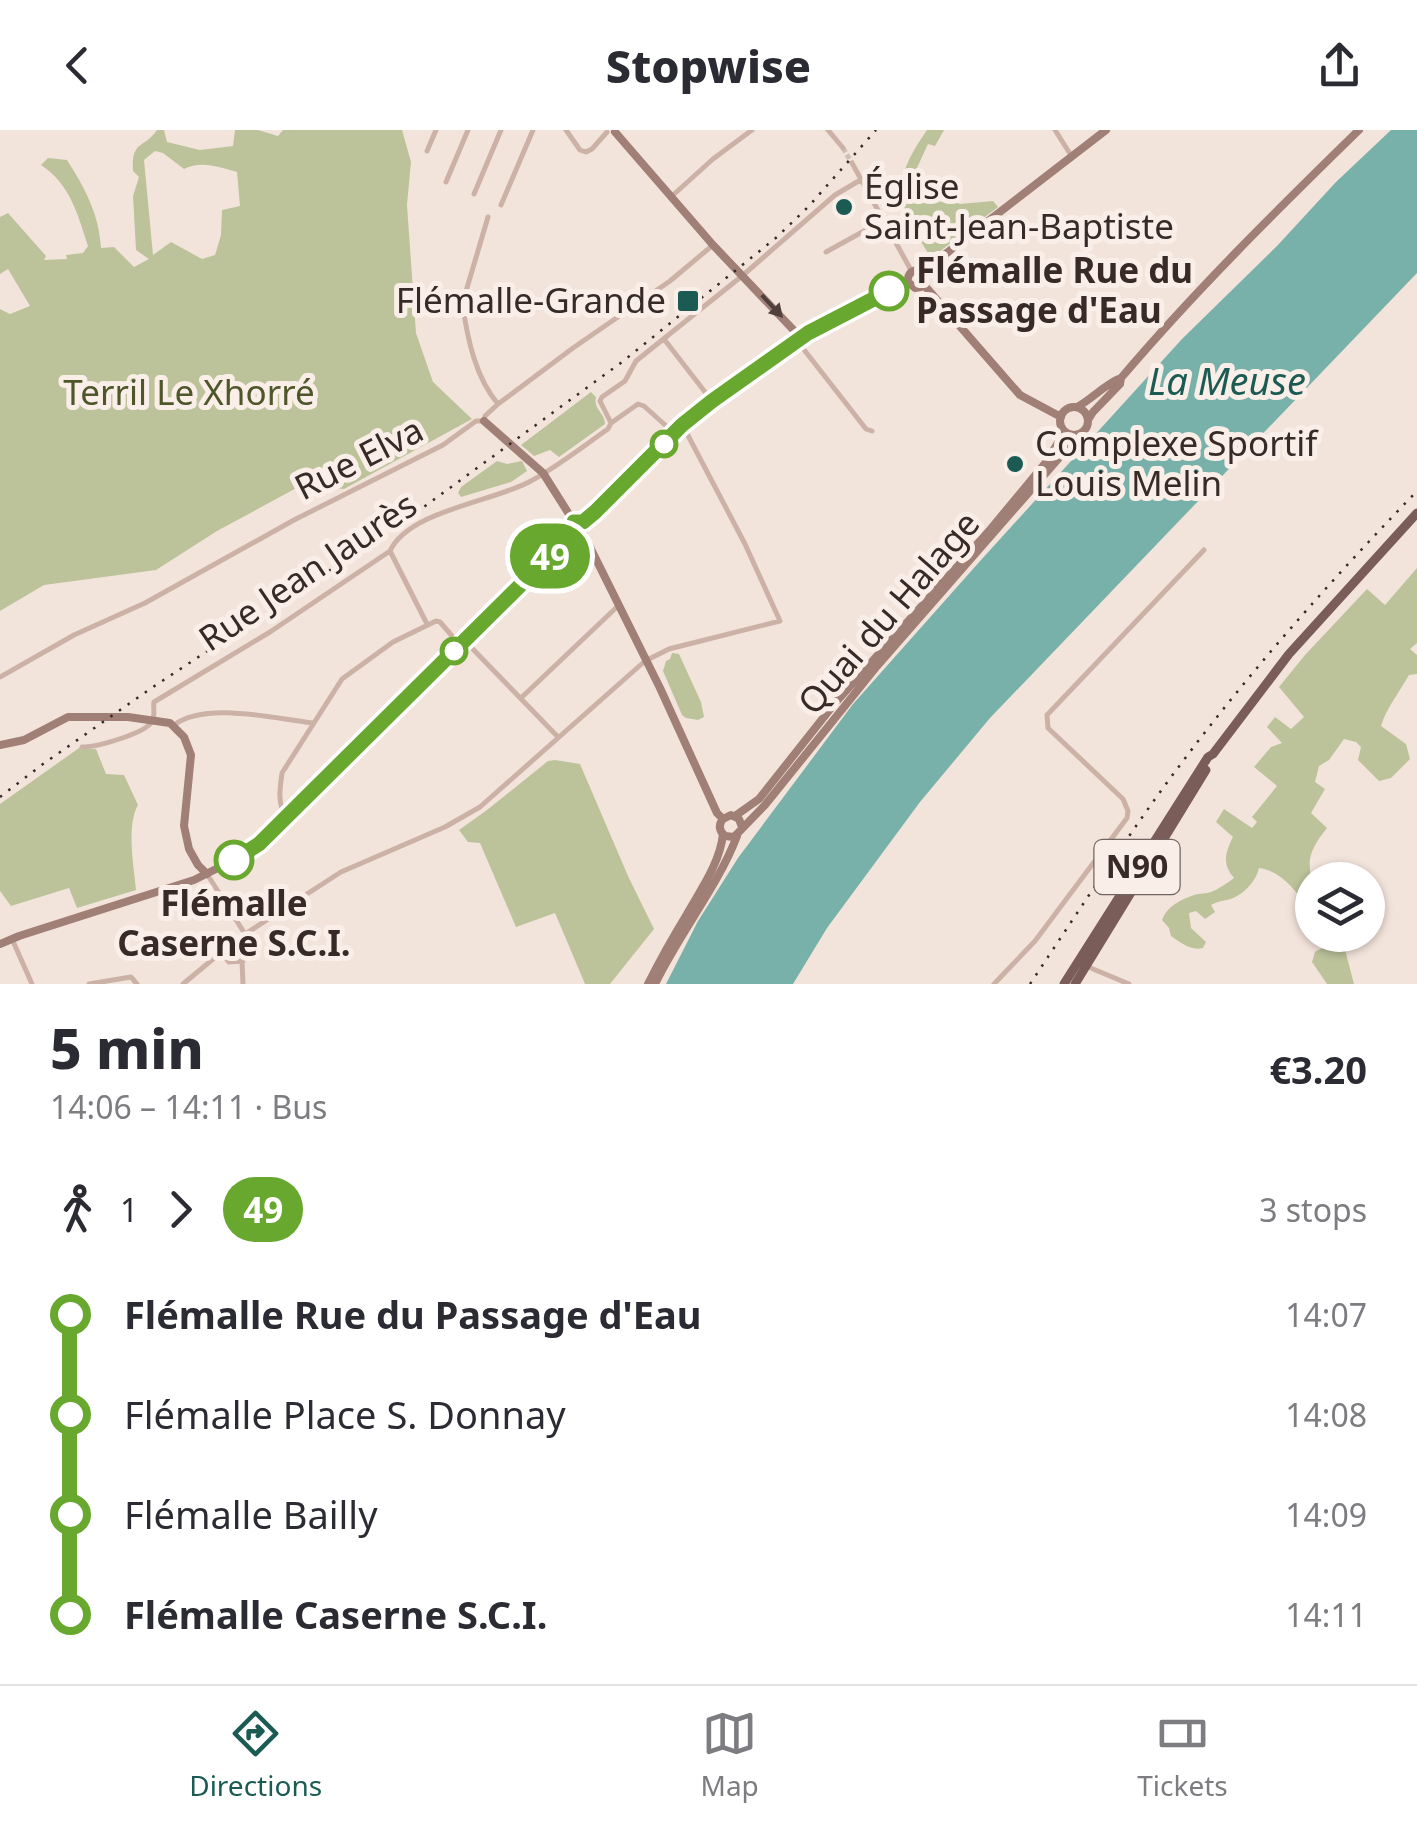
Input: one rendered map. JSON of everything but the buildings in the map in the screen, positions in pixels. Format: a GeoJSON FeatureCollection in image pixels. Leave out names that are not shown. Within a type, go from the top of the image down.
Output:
{"type":"FeatureCollection","features":[{"type":"Feature","properties":{"kind":"main road","name":"N90"},"geometry":{"type":"LineString","coordinates":[[1064,984],[1082,964],[1206,760],[1272,675],[1417,514]]}},
{"type":"Feature","properties":{"kind":"main road","name":"N90"},"geometry":{"type":"LineString","coordinates":[[1075,984],[1082,964]]}},
{"type":"Feature","properties":{"kind":"street"},"geometry":{"type":"LineString","coordinates":[[427,151],[436,130]]}},
{"type":"Feature","properties":{"kind":"street"},"geometry":{"type":"LineString","coordinates":[[446,182],[468,130]]}},
{"type":"Feature","properties":{"kind":"street"},"geometry":{"type":"LineString","coordinates":[[474,194],[501,130]]}},
{"type":"Feature","properties":{"kind":"street"},"geometry":{"type":"LineString","coordinates":[[502,205],[533,130]]}},
{"type":"Feature","properties":{"kind":"street"},"geometry":{"type":"LineString","coordinates":[[566,130],[580,150],[586,152],[611,131],[799,339],[862,424],[872,431]]}},
{"type":"Feature","properties":{"kind":"street"},"geometry":{"type":"LineString","coordinates":[[672,196],[752,130]]}},
{"type":"Feature","properties":{"kind":"street"},"geometry":{"type":"LineString","coordinates":[[828,130],[843,148]]}},
{"type":"Feature","properties":{"kind":"street"},"geometry":{"type":"LineString","coordinates":[[1055,130],[1073,157]]}},
{"type":"Feature","properties":{"kind":"street"},"geometry":{"type":"LineString","coordinates":[[924,274],[1106,130]]}},
{"type":"Feature","properties":{"kind":"street","name":"Quai du Halage"},"geometry":{"type":"LineString","coordinates":[[1061,417],[1065,410],[1077,408],[1120,378],[1278,208],[1359,130]]}},
{"type":"Feature","properties":{"kind":"street"},"geometry":{"type":"LineString","coordinates":[[852,163],[912,272]]}},
{"type":"Feature","properties":{"kind":"street"},"geometry":{"type":"LineString","coordinates":[[611,423],[601,404],[602,397],[626,381],[636,362],[836,195],[862,179]]}},
{"type":"Feature","properties":{"kind":"street"},"geometry":{"type":"LineString","coordinates":[[488,216],[464,308],[482,382],[498,404]]}},
{"type":"Feature","properties":{"kind":"street"},"geometry":{"type":"LineString","coordinates":[[826,252],[884,220]]}},
{"type":"Feature","properties":{"kind":"street","name":"Rue Elva"},"geometry":{"type":"LineString","coordinates":[[0,678],[74,635],[144,603],[484,421],[498,404],[670,281],[713,245]]}},
{"type":"Feature","properties":{"kind":"street"},"geometry":{"type":"LineString","coordinates":[[908,282],[909,275],[917,270],[926,277],[924,285]]}},
{"type":"Feature","properties":{"kind":"street"},"geometry":{"type":"LineString","coordinates":[[908,282],[915,288],[924,285]]}},
{"type":"Feature","properties":{"kind":"street"},"geometry":{"type":"LineString","coordinates":[[0,944],[194,880],[248,853],[682,425],[799,339],[908,282]]}},
{"type":"Feature","properties":{"kind":"street"},"geometry":{"type":"LineString","coordinates":[[924,285],[1020,395],[1061,417],[1062,428],[1070,435],[1079,435]]}},
{"type":"Feature","properties":{"kind":"street"},"geometry":{"type":"LineString","coordinates":[[664,339],[712,401]]}},
{"type":"Feature","properties":{"kind":"street","name":"Quai du Halage"},"geometry":{"type":"LineString","coordinates":[[652,984],[727,860],[739,831],[766,805],[877,666],[1086,429],[1095,409],[1120,384],[1120,378]]}},
{"type":"Feature","properties":{"kind":"street","name":"Rue Jean Jaurès"},"geometry":{"type":"LineString","coordinates":[[153,719],[154,702],[270,632],[390,551],[398,537],[425,521],[505,492],[543,473],[638,404],[674,433]]}},
{"type":"Feature","properties":{"kind":"street"},"geometry":{"type":"LineString","coordinates":[[1077,408],[1085,412],[1088,420]]}},
{"type":"Feature","properties":{"kind":"street"},"geometry":{"type":"LineString","coordinates":[[484,421],[543,473],[578,528],[723,819]]}},
{"type":"Feature","properties":{"kind":"street"},"geometry":{"type":"LineString","coordinates":[[183,984],[243,936],[341,872],[480,808],[645,661],[669,649],[780,621],[738,530],[682,425]]}},
{"type":"Feature","properties":{"kind":"street","name":"Quai du Halage"},"geometry":{"type":"LineString","coordinates":[[734,816],[759,799],[835,703],[989,531],[1047,461],[1062,428]]}},
{"type":"Feature","properties":{"kind":"street"},"geometry":{"type":"LineString","coordinates":[[994,984],[1035,942],[1126,818],[1123,799],[1048,728],[1047,715],[1204,550]]}},
{"type":"Feature","properties":{"kind":"street"},"geometry":{"type":"LineString","coordinates":[[390,551],[427,624]]}},
{"type":"Feature","properties":{"kind":"street"},"geometry":{"type":"LineString","coordinates":[[521,698],[618,606]]}},
{"type":"Feature","properties":{"kind":"street"},"geometry":{"type":"LineString","coordinates":[[286,817],[280,807],[282,773],[342,679],[393,642],[427,624],[440,622],[558,736]]}},
{"type":"Feature","properties":{"kind":"street"},"geometry":{"type":"LineString","coordinates":[[173,726],[186,718],[212,713],[313,724]]}},
{"type":"Feature","properties":{"kind":"street"},"geometry":{"type":"LineString","coordinates":[[0,745],[24,740],[68,717],[153,719],[173,726],[184,737],[192,755],[186,840],[243,936],[244,984]]}},
{"type":"Feature","properties":{"kind":"street"},"geometry":{"type":"LineString","coordinates":[[82,747],[98,746],[141,730],[153,719]]}},
{"type":"Feature","properties":{"kind":"street"},"geometry":{"type":"LineString","coordinates":[[652,984],[710,873],[722,844],[723,819],[734,816],[741,821],[739,831],[731,838],[723,834]]}},
{"type":"Feature","properties":{"kind":"street"},"geometry":{"type":"LineString","coordinates":[[12,939],[32,984]]}},
{"type":"Feature","properties":{"kind":"street"},"geometry":{"type":"LineString","coordinates":[[220,953],[229,962],[243,961]]}},
{"type":"Feature","properties":{"kind":"street"},"geometry":{"type":"LineString","coordinates":[[1082,964],[1129,984]]}},
{"type":"Feature","properties":{"kind":"street"},"geometry":{"type":"LineString","coordinates":[[89,984],[127,977],[137,984]]}},
{"type":"Feature","properties":{"kind":"green space","name":"Terril Le Xhorré"},"geometry":{"type":"Polygon","coordinates":[[[157,130],[164,130],[167,142],[200,150],[233,146],[235,130],[258,130],[278,136],[283,130],[402,130],[411,162],[407,205],[416,333],[433,382],[472,419],[344,489],[302,485],[217,531],[156,570],[44,585],[0,611],[0,309],[10,314],[30,306],[8,269],[0,274],[0,217],[8,213],[46,256],[44,260],[67,259],[66,255],[83,253],[88,246],[72,201],[59,181],[41,165],[48,158],[67,160],[90,202],[101,248],[114,247],[134,267],[149,259],[136,250],[133,196],[139,177],[133,171],[133,161],[136,149],[157,130]],[[155,151],[144,160],[153,255],[171,242],[202,259],[215,255],[222,210],[240,206],[237,172],[203,165],[184,169],[155,151]]]}},
{"type":"Feature","properties":{"kind":"green space"},"geometry":{"type":"Polygon","coordinates":[[[927,130],[944,130],[935,146],[928,144],[916,170],[938,201],[993,201],[998,207],[930,256],[910,221],[902,193],[907,165],[927,130]]]}},
{"type":"Feature","properties":{"kind":"green space"},"geometry":{"type":"Polygon","coordinates":[[[591,392],[605,424],[559,457],[550,450],[534,456],[521,445],[591,392]]]}},
{"type":"Feature","properties":{"kind":"green space"},"geometry":{"type":"Polygon","coordinates":[[[497,461],[522,461],[527,471],[511,482],[461,497],[461,487],[497,461]]]}},
{"type":"Feature","properties":{"kind":"green space"},"geometry":{"type":"Polygon","coordinates":[[[1417,568],[1417,643],[1410,649],[1417,655],[1417,674],[1409,675],[1381,726],[1406,744],[1410,759],[1391,778],[1379,781],[1358,760],[1361,747],[1344,739],[1329,760],[1319,766],[1315,782],[1325,789],[1311,813],[1327,828],[1313,849],[1310,862],[1295,862],[1295,891],[1280,877],[1259,868],[1244,891],[1211,905],[1215,912],[1205,919],[1196,911],[1189,913],[1191,928],[1206,942],[1203,948],[1190,947],[1171,936],[1162,920],[1167,911],[1184,899],[1211,892],[1234,878],[1226,858],[1233,837],[1216,822],[1224,809],[1252,828],[1257,822],[1252,817],[1277,786],[1254,767],[1271,747],[1282,743],[1267,727],[1275,717],[1291,729],[1304,717],[1279,687],[1367,589],[1385,605],[1417,568]]]}},
{"type":"Feature","properties":{"kind":"green space"},"geometry":{"type":"Polygon","coordinates":[[[672,653],[679,654],[701,702],[704,717],[698,720],[682,715],[663,671],[672,653]]]}},
{"type":"Feature","properties":{"kind":"green space"},"geometry":{"type":"Polygon","coordinates":[[[79,748],[96,749],[106,774],[124,775],[138,805],[132,835],[136,890],[77,908],[69,888],[11,906],[0,891],[0,804],[79,748]]]}},
{"type":"Feature","properties":{"kind":"green space"},"geometry":{"type":"Polygon","coordinates":[[[548,761],[580,764],[654,929],[610,984],[585,984],[555,913],[516,927],[480,843],[468,842],[459,830],[548,761]]]}},
{"type":"Feature","properties":{"kind":"green space"},"geometry":{"type":"Polygon","coordinates":[[[1315,952],[1346,952],[1354,984],[1327,984],[1312,962],[1315,952]]]}},
{"type":"Feature","properties":{"kind":"water","name":"La Meuse"},"geometry":{"type":"Polygon","coordinates":[[[1391,130],[1417,130],[1417,273],[990,718],[920,802],[827,928],[793,984],[666,984],[698,921],[738,858],[853,704],[1182,339],[1391,130]]]}},
{"type":"Feature","properties":{"kind":"tunnel"},"geometry":{"type":"LineString","coordinates":[[843,148],[852,163]]}},
{"type":"Feature","properties":{"kind":"railway"},"geometry":{"type":"LineString","coordinates":[[0,797],[153,687],[406,520],[622,362],[777,237],[876,130]]}},
{"type":"Feature","properties":{"kind":"railway"},"geometry":{"type":"LineString","coordinates":[[1030,984],[1139,822],[1233,697],[1292,626],[1417,491]]}},
{"type":"Feature","properties":{"kind":"bus line","name":"49"},"geometry":{"type":"LineString","coordinates":[[234,860],[259,844],[574,532],[574,522],[583,522],[595,512],[682,425],[808,333],[889,291]]}},
{"type":"Feature","properties":{"kind":"place","name":"Église Saint-Jean-Baptiste"},"geometry":{"type":"Point","coordinates":[844,207]}},
{"type":"Feature","properties":{"kind":"place","name":"Flémalle Rue du Passage d'Eau"},"geometry":{"type":"Point","coordinates":[889,291]}},
{"type":"Feature","properties":{"kind":"place","name":"Flémalle-Grande"},"geometry":{"type":"Point","coordinates":[688,301]}},
{"type":"Feature","properties":{"kind":"place","name":"Complexe Sportif Louis Melin"},"geometry":{"type":"Point","coordinates":[1015,464]}},
{"type":"Feature","properties":{"kind":"place","name":"Flémalle Caserne S.C.I."},"geometry":{"type":"Point","coordinates":[234,860]}}]}
